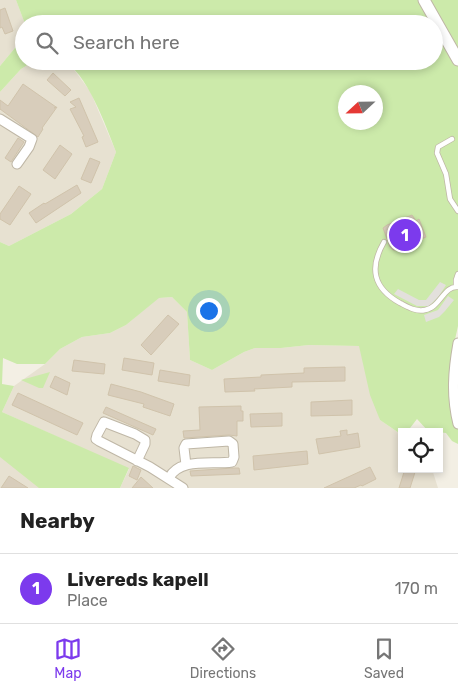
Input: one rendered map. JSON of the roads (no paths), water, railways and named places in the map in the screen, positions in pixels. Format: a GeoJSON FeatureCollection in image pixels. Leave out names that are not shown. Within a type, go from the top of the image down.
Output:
{"type":"FeatureCollection","features":[{"type":"Feature","properties":{"kind":"street"},"geometry":{"type":"LineString","coordinates":[[424,0],[432,15]]}},
{"type":"Feature","properties":{"kind":"street"},"geometry":{"type":"LineString","coordinates":[[443,34],[458,60]]}},
{"type":"Feature","properties":{"kind":"street"},"geometry":{"type":"LineString","coordinates":[[0,119],[32,139],[29,147],[17,164]]}},
{"type":"Feature","properties":{"kind":"street"},"geometry":{"type":"LineString","coordinates":[[458,343],[452,387],[458,424]]}},
{"type":"Feature","properties":{"kind":"street"},"geometry":{"type":"LineString","coordinates":[[137,461],[145,444],[143,437],[104,422],[96,439],[137,461],[169,478],[183,488]]}},
{"type":"Feature","properties":{"kind":"street"},"geometry":{"type":"LineString","coordinates":[[169,478],[177,468],[186,465],[232,462],[234,457],[233,444],[229,441],[186,444],[184,448],[186,465]]}},
{"type":"Feature","properties":{"kind":"lane"},"geometry":{"type":"LineString","coordinates":[[452,139],[438,147],[437,153],[446,174],[450,199],[458,211]]}},
{"type":"Feature","properties":{"kind":"lane"},"geometry":{"type":"LineString","coordinates":[[384,242],[377,255],[376,276],[381,288],[391,298],[410,308],[425,310],[436,306],[446,292],[457,286],[458,274]]}},
{"type":"Feature","properties":{"kind":"place","name":"Livereds kapell"},"geometry":{"type":"Point","coordinates":[405,235]}}]}
